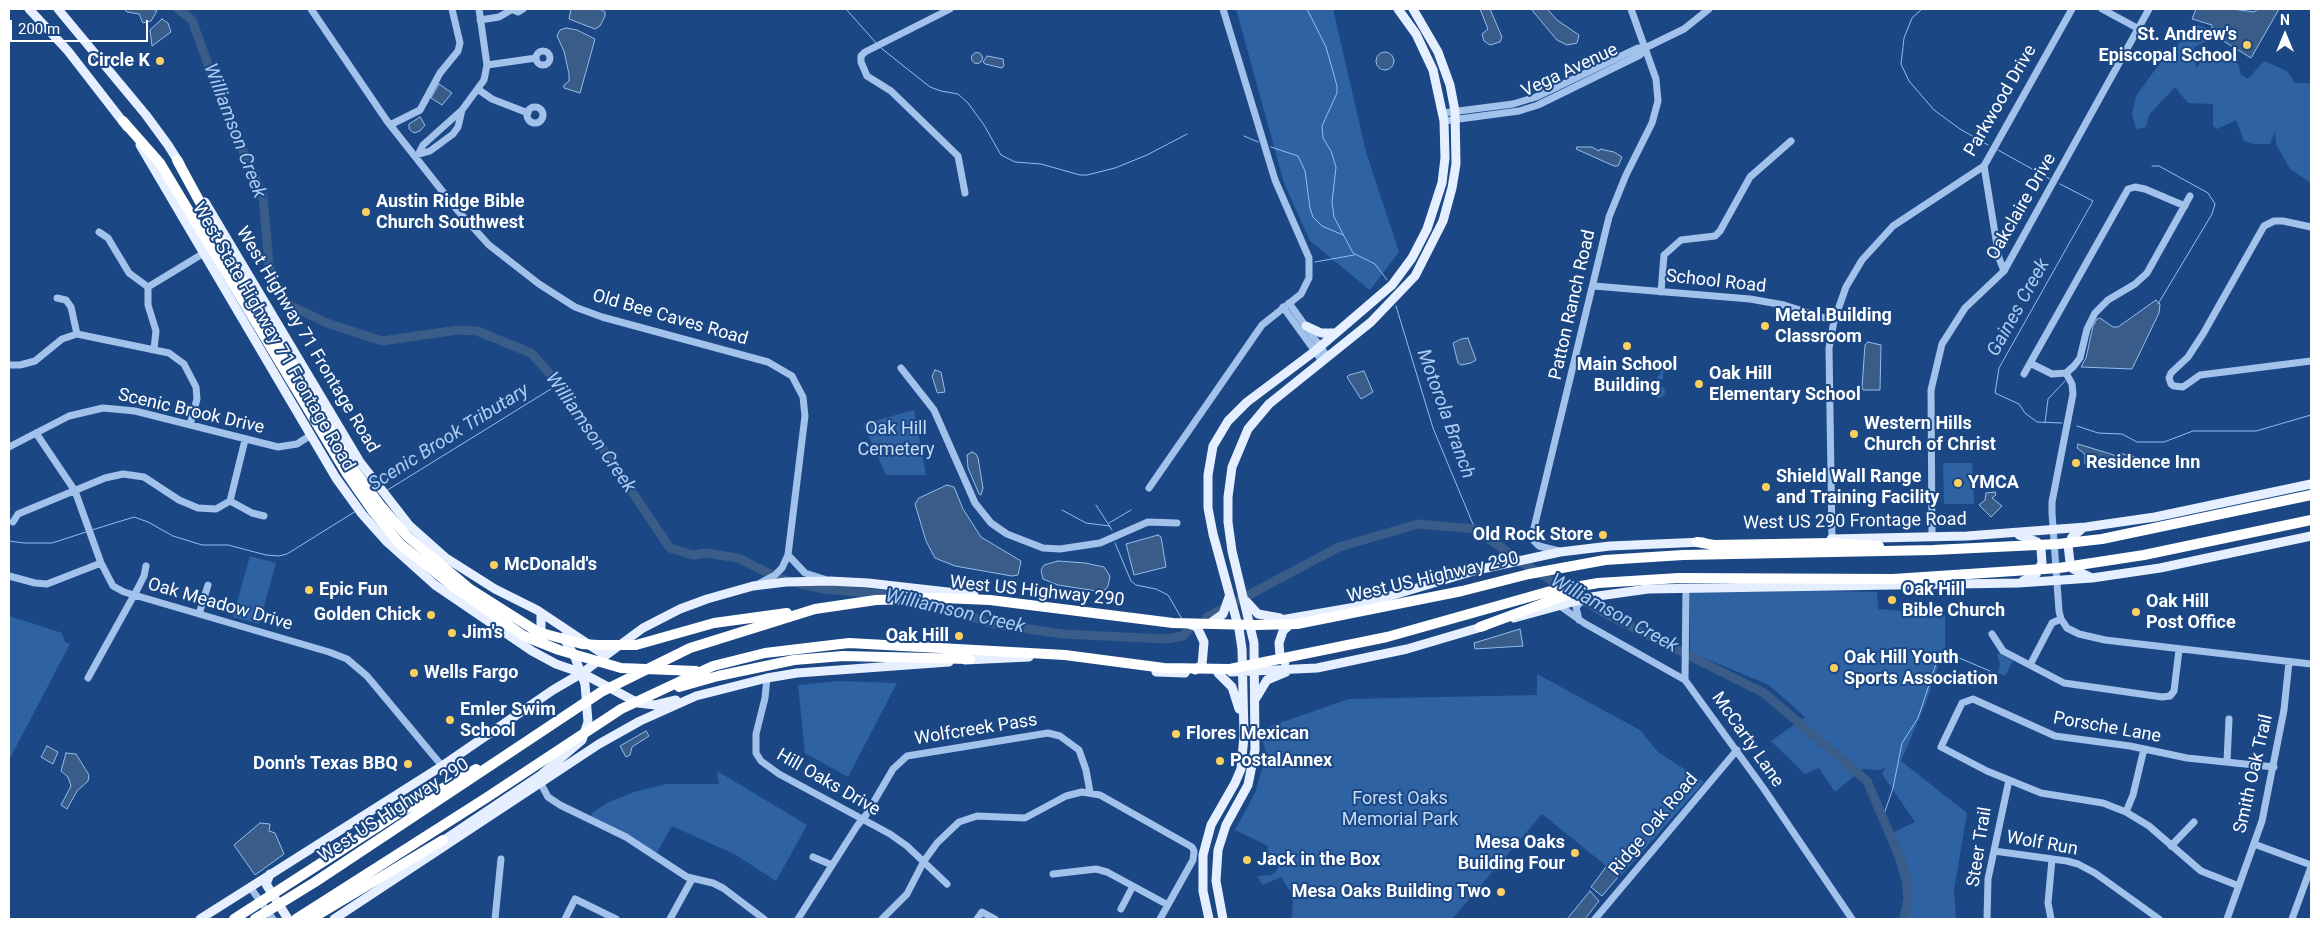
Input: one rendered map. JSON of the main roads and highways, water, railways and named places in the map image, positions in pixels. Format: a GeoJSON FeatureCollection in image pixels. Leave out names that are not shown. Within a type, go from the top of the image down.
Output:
{"type":"FeatureCollection","features":[{"type":"Feature","properties":{"kind":"highway"},"geometry":{"type":"LineString","coordinates":[[123,121],[160,163],[308,401],[352,468],[407,536],[462,582],[538,632],[582,644],[636,645],[714,623],[815,609]]}},
{"type":"Feature","properties":{"kind":"highway"},"geometry":{"type":"LineString","coordinates":[[177,160],[347,474],[372,510],[400,544],[455,588],[524,636],[559,650],[621,668],[673,672],[716,671],[810,649]]}},
{"type":"Feature","properties":{"kind":"highway"},"geometry":{"type":"LineString","coordinates":[[1697,542],[1714,545],[1857,544],[1910,551],[2012,547],[2102,539],[2311,495]]}},
{"type":"Feature","properties":{"kind":"highway"},"geometry":{"type":"LineString","coordinates":[[296,919],[621,709],[713,666],[765,653],[849,643],[1065,655],[1164,668],[1230,669],[1387,636],[1547,592],[1598,583],[1679,578],[1893,579],[2060,568],[2169,551],[2311,520]]}},
{"type":"Feature","properties":{"kind":"highway","name":"West US Highway 290"},"geometry":{"type":"LineString","coordinates":[[255,919],[315,882],[601,692],[690,648],[815,609],[876,600],[942,598],[990,600],[1173,623],[1256,626],[1298,624],[1462,591],[1570,565],[1605,560],[1683,555],[1910,551]]}},
{"type":"Feature","properties":{"kind":"highway"},"geometry":{"type":"LineString","coordinates":[[1480,627],[1559,602],[1598,583]]}},
{"type":"Feature","properties":{"kind":"highway"},"geometry":{"type":"LineString","coordinates":[[644,697],[718,676],[794,660],[844,656],[970,659]]}},
{"type":"Feature","properties":{"kind":"highway"},"geometry":{"type":"LineString","coordinates":[[234,919],[394,816],[565,717]]}},
{"type":"Feature","properties":{"kind":"highway"},"geometry":{"type":"LineString","coordinates":[[311,919],[443,840]]}},
{"type":"Feature","properties":{"kind":"highway"},"geometry":{"type":"LineString","coordinates":[[306,919],[344,889]]}},
{"type":"Feature","properties":{"kind":"main road","name":"West State Highway 71 Frontage Road"},"geometry":{"type":"LineString","coordinates":[[28,9],[68,51],[123,121],[168,190],[336,478],[362,514],[412,565],[463,605],[532,651],[556,664],[582,673],[627,699],[638,703],[655,705],[696,696]]}},
{"type":"Feature","properties":{"kind":"main road","name":"West Highway 71 Frontage Road"},"geometry":{"type":"LineString","coordinates":[[58,9],[146,115],[228,239],[343,433],[379,488],[423,538],[451,561],[495,589],[543,614],[600,652],[643,628]]}},
{"type":"Feature","properties":{"kind":"main road"},"geometry":{"type":"LineString","coordinates":[[1209,919],[1204,896],[1202,868],[1206,842],[1216,815],[1241,769],[1244,726],[1243,672],[1237,624],[1208,508],[1208,475],[1213,446],[1228,421],[1247,402],[1317,349],[1392,285],[1413,256],[1427,229],[1438,199],[1445,158],[1444,117],[1433,70],[1416,34],[1398,9]]}},
{"type":"Feature","properties":{"kind":"main road"},"geometry":{"type":"LineString","coordinates":[[1223,919],[1216,881],[1218,850],[1226,825],[1252,776],[1255,750],[1254,705],[1256,670],[1250,610],[1244,598],[1236,567],[1227,510],[1232,467],[1237,452],[1256,416],[1268,404],[1371,322],[1388,305],[1415,276],[1443,221],[1452,188],[1457,154],[1455,116],[1450,84],[1438,52],[1414,9]]}},
{"type":"Feature","properties":{"kind":"main road"},"geometry":{"type":"LineString","coordinates":[[1413,256],[1423,263]]}},
{"type":"Feature","properties":{"kind":"main road"},"geometry":{"type":"LineString","coordinates":[[1306,326],[1321,333],[1336,333]]}},
{"type":"Feature","properties":{"kind":"main road","name":"West US 290 Frontage Road"},"geometry":{"type":"LineString","coordinates":[[1571,551],[1610,546],[1697,542],[1932,537],[2053,530],[2155,517],[2311,484]]}},
{"type":"Feature","properties":{"kind":"main road"},"geometry":{"type":"LineString","coordinates":[[2086,527],[2072,537],[2068,545],[2070,562],[2073,569],[2080,574],[2092,578]]}},
{"type":"Feature","properties":{"kind":"main road"},"geometry":{"type":"LineString","coordinates":[[2012,533],[2037,542],[2041,549],[2042,563],[2040,570],[2018,583]]}},
{"type":"Feature","properties":{"kind":"main road"},"geometry":{"type":"LineString","coordinates":[[1559,602],[1648,589],[2018,583],[2092,578],[2160,568],[2311,536]]}},
{"type":"Feature","properties":{"kind":"main road","name":"West US Highway 290"},"geometry":{"type":"LineString","coordinates":[[1288,619],[1350,608],[1386,596],[1495,566],[1571,551]]}},
{"type":"Feature","properties":{"kind":"main road"},"geometry":{"type":"LineString","coordinates":[[463,605],[457,599],[455,590],[462,582],[472,580],[495,589]]}},
{"type":"Feature","properties":{"kind":"main road"},"geometry":{"type":"LineString","coordinates":[[200,919],[442,766],[553,690],[582,673],[643,628],[680,609],[753,586],[786,582],[830,581],[1182,620],[1237,624],[1288,619]]}},
{"type":"Feature","properties":{"kind":"main road"},"geometry":{"type":"LineString","coordinates":[[1212,622],[1224,614],[1229,594]]}},
{"type":"Feature","properties":{"kind":"main road"},"geometry":{"type":"LineString","coordinates":[[1250,610],[1263,616],[1288,619]]}},
{"type":"Feature","properties":{"kind":"main road"},"geometry":{"type":"LineString","coordinates":[[514,639],[532,642],[539,638],[543,614]]}},
{"type":"Feature","properties":{"kind":"main road"},"geometry":{"type":"LineString","coordinates":[[392,881],[443,840],[541,776],[582,740],[588,722],[585,684],[582,673],[566,640],[543,614]]}},
{"type":"Feature","properties":{"kind":"main road"},"geometry":{"type":"LineString","coordinates":[[1297,669],[1280,656],[1278,643],[1283,632],[1299,618]]}},
{"type":"Feature","properties":{"kind":"main road"},"geometry":{"type":"LineString","coordinates":[[1182,620],[1197,627],[1204,642],[1202,665],[1188,673]]}},
{"type":"Feature","properties":{"kind":"main road"},"geometry":{"type":"LineString","coordinates":[[334,919],[566,767],[640,721],[696,696],[767,678],[797,673],[970,659],[1043,658],[1170,673],[1218,673],[1317,668],[1382,656],[1480,627]]}},
{"type":"Feature","properties":{"kind":"main road"},"geometry":{"type":"LineString","coordinates":[[532,651],[561,672],[562,679],[553,690]]}},
{"type":"Feature","properties":{"kind":"main road"},"geometry":{"type":"LineString","coordinates":[[592,664],[591,672],[597,682]]}},
{"type":"Feature","properties":{"kind":"main road"},"geometry":{"type":"LineString","coordinates":[[1254,705],[1262,686],[1268,680],[1297,669]]}},
{"type":"Feature","properties":{"kind":"main road"},"geometry":{"type":"LineString","coordinates":[[1218,673],[1232,687],[1244,726]]}},
{"type":"Feature","properties":{"kind":"main road"},"geometry":{"type":"LineString","coordinates":[[570,680],[580,680],[585,684]]}},
{"type":"Feature","properties":{"kind":"main road"},"geometry":{"type":"LineString","coordinates":[[1243,745],[1255,750]]}},
{"type":"Feature","properties":{"kind":"main road"},"geometry":{"type":"LineString","coordinates":[[1216,815],[1210,847],[1218,850]]}},
{"type":"Feature","properties":{"kind":"main road"},"geometry":{"type":"LineString","coordinates":[[270,874],[266,884],[288,919]]}},
{"type":"Feature","properties":{"kind":"waterway","name":"Williamson Creek"},"geometry":{"type":"LineString","coordinates":[[178,9],[192,20],[223,106],[263,196],[269,264],[276,290],[285,303],[327,323],[382,341],[458,330],[477,331],[531,353],[559,384],[670,548],[693,555],[706,553],[738,558],[780,579],[824,589],[899,596]]}},
{"type":"Feature","properties":{"kind":"waterway"},"geometry":{"type":"LineString","coordinates":[[846,9],[877,44]]}},
{"type":"Feature","properties":{"kind":"waterway","name":"Motorola Branch"},"geometry":{"type":"LineString","coordinates":[[1307,9],[1326,47],[1337,86],[1337,93],[1322,126],[1323,138],[1331,151],[1336,167],[1332,202],[1334,217],[1353,253],[1375,264],[1387,280]]}},
{"type":"Feature","properties":{"kind":"waterway","name":"Gaines Creek"},"geometry":{"type":"LineString","coordinates":[[1922,9],[1912,18],[1904,38],[1901,64],[1909,81],[1934,110],[1960,129],[1988,145]]}},
{"type":"Feature","properties":{"kind":"waterway"},"geometry":{"type":"LineString","coordinates":[[881,48],[930,87],[958,94],[968,103],[984,125],[1001,155],[1015,162],[1041,164],[1080,175],[1087,175],[1115,168],[1147,155],[1187,134]]}},
{"type":"Feature","properties":{"kind":"waterway"},"geometry":{"type":"LineString","coordinates":[[1244,136],[1258,142]]}},
{"type":"Feature","properties":{"kind":"waterway"},"geometry":{"type":"LineString","coordinates":[[1271,147],[1298,156],[1305,171],[1313,217],[1322,226],[1343,235]]}},
{"type":"Feature","properties":{"kind":"waterway","name":"Gaines Creek"},"geometry":{"type":"LineString","coordinates":[[1998,150],[2050,179]]}},
{"type":"Feature","properties":{"kind":"waterway"},"geometry":{"type":"LineString","coordinates":[[2152,166],[2159,166],[2208,193],[2215,204],[2212,214],[2158,304]]}},
{"type":"Feature","properties":{"kind":"waterway","name":"Gaines Creek"},"geometry":{"type":"LineString","coordinates":[[2060,184],[2093,201],[1999,368],[1995,393],[2019,404],[2025,413],[2037,422],[2062,423]]}},
{"type":"Feature","properties":{"kind":"waterway"},"geometry":{"type":"LineString","coordinates":[[1315,262],[1354,255]]}},
{"type":"Feature","properties":{"kind":"waterway","name":"Motorola Branch"},"geometry":{"type":"LineString","coordinates":[[1396,306],[1433,428],[1475,529]]}},
{"type":"Feature","properties":{"kind":"waterway"},"geometry":{"type":"LineString","coordinates":[[2045,423],[2048,399],[2065,381]]}},
{"type":"Feature","properties":{"kind":"waterway","name":"Scenic Brook Tributary"},"geometry":{"type":"LineString","coordinates":[[386,491],[559,384]]}},
{"type":"Feature","properties":{"kind":"waterway","name":"Gaines Creek"},"geometry":{"type":"LineString","coordinates":[[2077,426],[2098,433],[2122,434],[2137,442],[2164,442],[2193,431],[2256,431],[2311,415]]}},
{"type":"Feature","properties":{"kind":"waterway"},"geometry":{"type":"LineString","coordinates":[[1096,505],[1112,530]]}},
{"type":"Feature","properties":{"kind":"waterway"},"geometry":{"type":"LineString","coordinates":[[1062,510],[1086,523],[1110,526]]}},
{"type":"Feature","properties":{"kind":"waterway"},"geometry":{"type":"LineString","coordinates":[[1109,523],[1131,510]]}},
{"type":"Feature","properties":{"kind":"waterway"},"geometry":{"type":"LineString","coordinates":[[92,530],[134,517],[148,522],[173,536],[202,545],[228,545],[266,555],[279,556],[287,554],[356,511]]}},
{"type":"Feature","properties":{"kind":"waterway","name":"Williamson Creek"},"geometry":{"type":"LineString","coordinates":[[1207,617],[1339,547],[1418,524],[1475,529],[1526,565],[1604,613],[1764,693],[1867,781],[1905,870],[1908,898],[1904,919]]}},
{"type":"Feature","properties":{"kind":"waterway"},"geometry":{"type":"LineString","coordinates":[[9,541],[52,543],[86,532]]}},
{"type":"Feature","properties":{"kind":"waterway"},"geometry":{"type":"LineString","coordinates":[[1115,543],[1131,581],[1136,585],[1156,589],[1168,595],[1182,619]]}},
{"type":"Feature","properties":{"kind":"waterway","name":"Williamson Creek"},"geometry":{"type":"LineString","coordinates":[[924,601],[994,624],[1063,634],[1166,639],[1183,636],[1190,627]]}},
{"type":"Feature","properties":{"kind":"waterway"},"geometry":{"type":"LineString","coordinates":[[1883,817],[1893,788],[1902,743],[1918,718],[1940,652],[1945,652],[1990,671]]}},
{"type":"Feature","properties":{"kind":"place","name":"St. Andrew's Episcopal School"},"geometry":{"type":"Point","coordinates":[2247,45]}},
{"type":"Feature","properties":{"kind":"place","name":"Circle K"},"geometry":{"type":"Point","coordinates":[160,61]}},
{"type":"Feature","properties":{"kind":"place","name":"Austin Ridge Bible Church Southwest"},"geometry":{"type":"Point","coordinates":[366,212]}},
{"type":"Feature","properties":{"kind":"place","name":"Metal Building Classroom"},"geometry":{"type":"Point","coordinates":[1765,326]}},
{"type":"Feature","properties":{"kind":"place","name":"Main School Building"},"geometry":{"type":"Point","coordinates":[1627,346]}},
{"type":"Feature","properties":{"kind":"place","name":"Oak Hill Elementary School"},"geometry":{"type":"Point","coordinates":[1699,384]}},
{"type":"Feature","properties":{"kind":"place","name":"Western Hills Church of Christ"},"geometry":{"type":"Point","coordinates":[1854,434]}},
{"type":"Feature","properties":{"kind":"place","name":"Residence Inn"},"geometry":{"type":"Point","coordinates":[2076,463]}},
{"type":"Feature","properties":{"kind":"place","name":"YMCA"},"geometry":{"type":"Point","coordinates":[1958,483]}},
{"type":"Feature","properties":{"kind":"place","name":"Shield Wall Range and Training Facility"},"geometry":{"type":"Point","coordinates":[1766,487]}},
{"type":"Feature","properties":{"kind":"place","name":"Old Rock Store"},"geometry":{"type":"Point","coordinates":[1603,535]}},
{"type":"Feature","properties":{"kind":"place","name":"McDonald's"},"geometry":{"type":"Point","coordinates":[494,565]}},
{"type":"Feature","properties":{"kind":"place","name":"Epic Fun"},"geometry":{"type":"Point","coordinates":[309,590]}},
{"type":"Feature","properties":{"kind":"place","name":"Oak Hill Bible Church"},"geometry":{"type":"Point","coordinates":[1892,600]}},
{"type":"Feature","properties":{"kind":"place","name":"Oak Hill Post Office"},"geometry":{"type":"Point","coordinates":[2136,612]}},
{"type":"Feature","properties":{"kind":"place","name":"Golden Chick"},"geometry":{"type":"Point","coordinates":[431,615]}},
{"type":"Feature","properties":{"kind":"place","name":"Jim's"},"geometry":{"type":"Point","coordinates":[452,633]}},
{"type":"Feature","properties":{"kind":"place","name":"Oak Hill"},"geometry":{"type":"Point","coordinates":[959,636]}},
{"type":"Feature","properties":{"kind":"place","name":"Oak Hill Youth Sports Association"},"geometry":{"type":"Point","coordinates":[1834,668]}},
{"type":"Feature","properties":{"kind":"place","name":"Wells Fargo"},"geometry":{"type":"Point","coordinates":[414,673]}},
{"type":"Feature","properties":{"kind":"place","name":"Emler Swim School"},"geometry":{"type":"Point","coordinates":[450,720]}},
{"type":"Feature","properties":{"kind":"place","name":"Flores Mexican"},"geometry":{"type":"Point","coordinates":[1176,734]}},
{"type":"Feature","properties":{"kind":"place","name":"PostalAnnex"},"geometry":{"type":"Point","coordinates":[1220,761]}},
{"type":"Feature","properties":{"kind":"place","name":"Donn's Texas BBQ"},"geometry":{"type":"Point","coordinates":[408,764]}},
{"type":"Feature","properties":{"kind":"place","name":"Mesa Oaks Building Four"},"geometry":{"type":"Point","coordinates":[1575,853]}},
{"type":"Feature","properties":{"kind":"place","name":"Jack in the Box"},"geometry":{"type":"Point","coordinates":[1247,860]}},
{"type":"Feature","properties":{"kind":"place","name":"Mesa Oaks Building Two"},"geometry":{"type":"Point","coordinates":[1501,892]}},
{"type":"Feature","properties":{"kind":"park label","name":"Oak Hill Cemetery"},"geometry":{"type":"Point","coordinates":[896,439]}},
{"type":"Feature","properties":{"kind":"park label","name":"Forest Oaks Memorial Park"},"geometry":{"type":"Point","coordinates":[1400,810]}}]}
